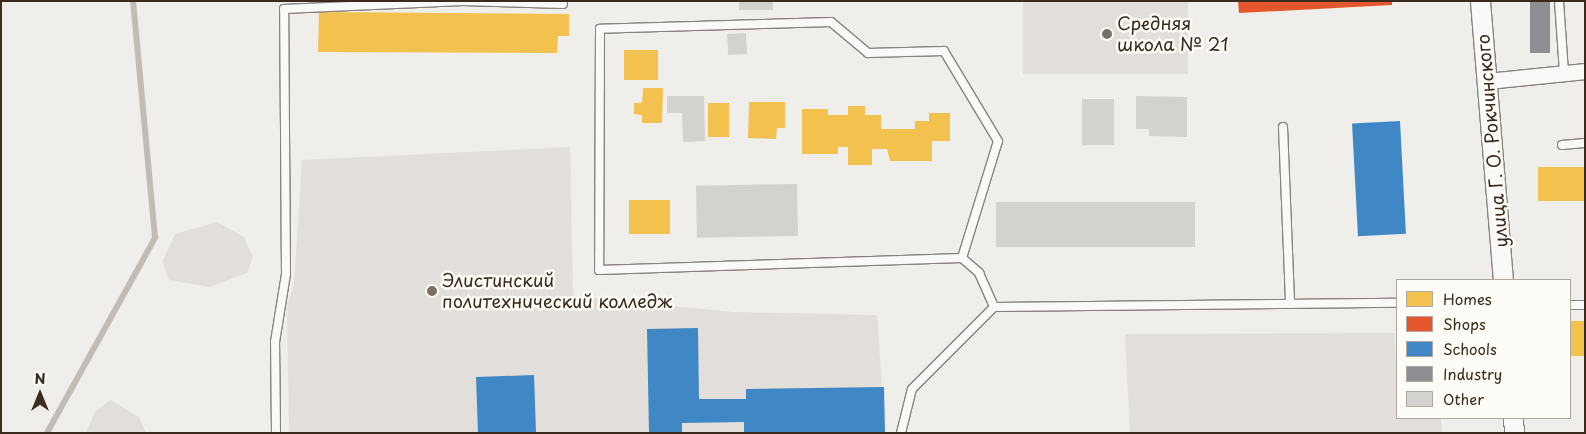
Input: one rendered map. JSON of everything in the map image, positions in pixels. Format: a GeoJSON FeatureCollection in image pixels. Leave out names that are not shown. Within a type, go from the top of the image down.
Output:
{"type":"FeatureCollection","features":[{"type":"Feature","properties":{"kind":"street","name":"улица Г. О. Рокчинского"},"geometry":{"type":"LineString","coordinates":[[1480,1],[1503,279]]}},
{"type":"Feature","properties":{"kind":"street"},"geometry":{"type":"LineString","coordinates":[[1487,82],[1585,71]]}},
{"type":"Feature","properties":{"kind":"street"},"geometry":{"type":"LineString","coordinates":[[1513,419],[1514,433]]}},
{"type":"Feature","properties":{"kind":"lane"},"geometry":{"type":"LineString","coordinates":[[276,433],[275,342],[286,274],[284,9],[463,1],[563,4]]}},
{"type":"Feature","properties":{"kind":"lane"},"geometry":{"type":"LineString","coordinates":[[1559,1],[1564,72]]}},
{"type":"Feature","properties":{"kind":"lane"},"geometry":{"type":"LineString","coordinates":[[962,258],[998,140],[944,51],[868,53],[831,22],[600,29],[599,270],[962,258],[979,273],[994,307]]}},
{"type":"Feature","properties":{"kind":"lane"},"geometry":{"type":"LineString","coordinates":[[1283,127],[1290,304]]}},
{"type":"Feature","properties":{"kind":"lane"},"geometry":{"type":"LineString","coordinates":[[1562,144],[1585,143]]}},
{"type":"Feature","properties":{"kind":"lane"},"geometry":{"type":"LineString","coordinates":[[901,433],[912,389],[994,307],[1396,303]]}},
{"type":"Feature","properties":{"kind":"lane"},"geometry":{"type":"LineString","coordinates":[[1571,306],[1585,304]]}},
{"type":"Feature","properties":{"kind":"shaded area","name":"Средняя школа № 21"},"geometry":{"type":"Polygon","coordinates":[[[1023,1],[1188,1],[1188,74],[1023,74],[1023,1]]]}},
{"type":"Feature","properties":{"kind":"shaded area"},"geometry":{"type":"Polygon","coordinates":[[[1048,1],[1111,1],[1111,52],[1048,52],[1048,1]]]}},
{"type":"Feature","properties":{"kind":"shaded area","name":"Элистинский политехнический колледж"},"geometry":{"type":"Polygon","coordinates":[[[570,147],[573,296],[733,312],[877,315],[885,433],[289,433],[287,305],[294,285],[302,160],[570,147]]]}},
{"type":"Feature","properties":{"kind":"shaded area"},"geometry":{"type":"Polygon","coordinates":[[[217,222],[244,237],[253,257],[247,273],[209,287],[169,280],[162,262],[175,234],[217,222]]]}},
{"type":"Feature","properties":{"kind":"shaded area"},"geometry":{"type":"Polygon","coordinates":[[[1395,333],[1396,419],[1441,419],[1442,433],[1130,433],[1125,334],[1395,333]]]}},
{"type":"Feature","properties":{"kind":"shaded area"},"geometry":{"type":"Polygon","coordinates":[[[110,400],[139,417],[146,433],[86,433],[95,412],[110,400]]]}},
{"type":"Feature","properties":{"kind":"building: Homes"},"geometry":{"type":"Polygon","coordinates":[[[319,12],[569,14],[569,36],[558,36],[557,53],[318,52],[319,12]]]}},
{"type":"Feature","properties":{"kind":"building: Homes"},"geometry":{"type":"Polygon","coordinates":[[[624,50],[658,50],[658,80],[624,80],[624,50]]]}},
{"type":"Feature","properties":{"kind":"building: Homes"},"geometry":{"type":"Polygon","coordinates":[[[643,88],[663,88],[662,123],[642,123],[642,115],[634,114],[634,103],[642,103],[643,88]]]}},
{"type":"Feature","properties":{"kind":"building: Homes"},"geometry":{"type":"Polygon","coordinates":[[[749,102],[785,102],[785,128],[777,128],[776,139],[748,138],[749,102]]]}},
{"type":"Feature","properties":{"kind":"building: Homes"},"geometry":{"type":"Polygon","coordinates":[[[708,103],[729,103],[729,137],[708,137],[708,103]]]}},
{"type":"Feature","properties":{"kind":"building: Homes"},"geometry":{"type":"Polygon","coordinates":[[[848,106],[865,106],[865,115],[881,115],[881,129],[915,129],[915,121],[929,121],[929,113],[950,113],[950,141],[932,141],[932,161],[890,161],[887,149],[872,149],[872,165],[848,165],[848,147],[838,147],[838,154],[802,154],[802,109],[828,109],[828,115],[848,115],[848,106]]]}},
{"type":"Feature","properties":{"kind":"building: Homes"},"geometry":{"type":"Polygon","coordinates":[[[1538,167],[1585,167],[1585,201],[1538,201],[1538,167]]]}},
{"type":"Feature","properties":{"kind":"building: Homes"},"geometry":{"type":"Polygon","coordinates":[[[629,200],[670,200],[670,234],[629,234],[629,200]]]}},
{"type":"Feature","properties":{"kind":"building: Homes"},"geometry":{"type":"Polygon","coordinates":[[[1571,321],[1585,321],[1585,356],[1571,356],[1571,321]]]}},
{"type":"Feature","properties":{"kind":"building: Shops"},"geometry":{"type":"Polygon","coordinates":[[[1238,1],[1392,1],[1392,5],[1239,13],[1238,1]]]}},
{"type":"Feature","properties":{"kind":"building: Schools"},"geometry":{"type":"Polygon","coordinates":[[[1400,121],[1406,234],[1358,236],[1352,124],[1400,121]]]}},
{"type":"Feature","properties":{"kind":"building: Schools"},"geometry":{"type":"Polygon","coordinates":[[[698,328],[699,399],[746,399],[746,389],[884,387],[885,433],[744,433],[744,422],[682,423],[682,433],[649,433],[647,329],[698,328]]]}},
{"type":"Feature","properties":{"kind":"building: Schools"},"geometry":{"type":"Polygon","coordinates":[[[534,375],[536,433],[478,433],[476,377],[534,375]]]}},
{"type":"Feature","properties":{"kind":"building: Industry"},"geometry":{"type":"Polygon","coordinates":[[[1530,1],[1550,1],[1550,53],[1530,53],[1530,1]]]}},
{"type":"Feature","properties":{"kind":"building: Other"},"geometry":{"type":"Polygon","coordinates":[[[739,1],[773,1],[773,10],[739,10],[739,1]]]}},
{"type":"Feature","properties":{"kind":"building: Other"},"geometry":{"type":"Polygon","coordinates":[[[746,33],[747,54],[728,55],[727,34],[746,33]]]}},
{"type":"Feature","properties":{"kind":"building: Other"},"geometry":{"type":"Polygon","coordinates":[[[667,96],[704,96],[705,141],[683,142],[682,113],[667,113],[667,96]]]}},
{"type":"Feature","properties":{"kind":"building: Other"},"geometry":{"type":"Polygon","coordinates":[[[1136,96],[1187,97],[1187,137],[1149,136],[1149,129],[1136,129],[1136,96]]]}},
{"type":"Feature","properties":{"kind":"building: Other"},"geometry":{"type":"Polygon","coordinates":[[[1082,99],[1114,99],[1114,145],[1082,145],[1082,99]]]}},
{"type":"Feature","properties":{"kind":"building: Other"},"geometry":{"type":"Polygon","coordinates":[[[797,184],[798,236],[697,238],[696,186],[797,184]]]}},
{"type":"Feature","properties":{"kind":"building: Other"},"geometry":{"type":"Polygon","coordinates":[[[996,202],[1195,202],[1195,247],[996,247],[996,202]]]}},
{"type":"Feature","properties":{"kind":"waterway"},"geometry":{"type":"LineString","coordinates":[[47,433],[155,238],[133,1]]}},
{"type":"Feature","properties":{"kind":"place","name":"Средняя школа № 21"},"geometry":{"type":"Point","coordinates":[1107,34]}},
{"type":"Feature","properties":{"kind":"place","name":"Элистинский политехнический колледж"},"geometry":{"type":"Point","coordinates":[432,291]}}]}
